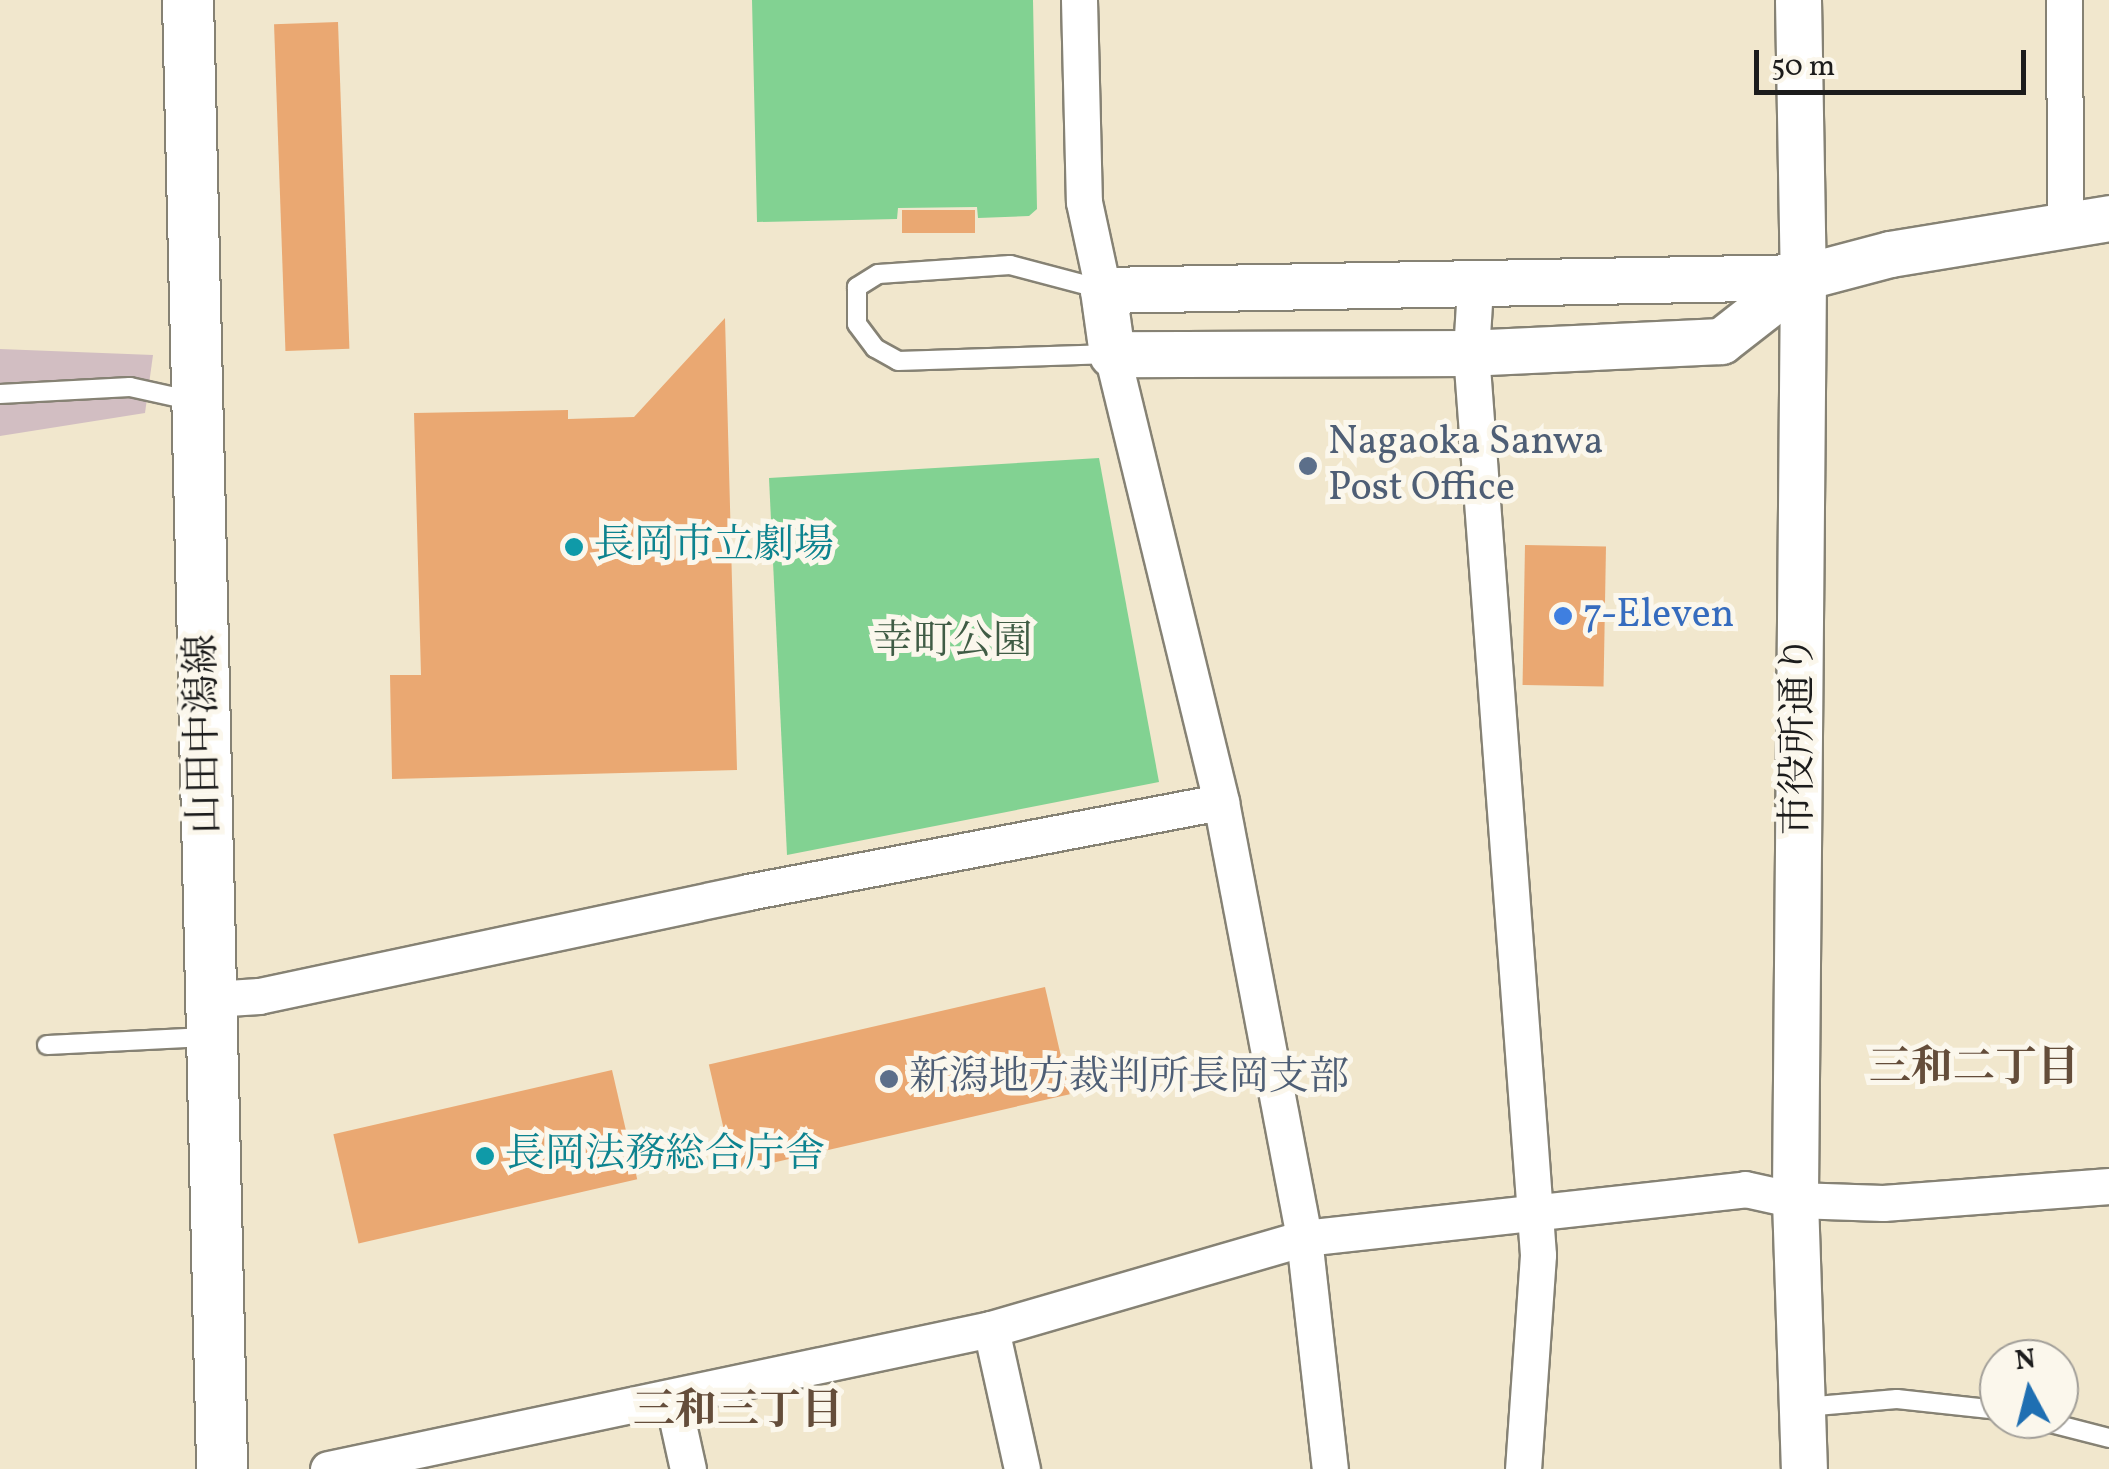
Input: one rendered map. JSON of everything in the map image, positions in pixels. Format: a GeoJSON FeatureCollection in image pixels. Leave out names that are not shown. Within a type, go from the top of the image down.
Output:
{"type":"FeatureCollection","features":[{"type":"Feature","properties":{"kind":"main road","name":"山田中潟線"},"geometry":{"type":"LineString","coordinates":[[188,0],[222,1469]]}},
{"type":"Feature","properties":{"kind":"street"},"geometry":{"type":"LineString","coordinates":[[1079,0],[1084,202],[1112,354],[1222,802],[1304,1238],[1330,1469]]}},
{"type":"Feature","properties":{"kind":"street","name":"市役所通り"},"geometry":{"type":"LineString","coordinates":[[1798,0],[1803,277],[1794,1200],[1805,1406],[1804,1469]]}},
{"type":"Feature","properties":{"kind":"street"},"geometry":{"type":"LineString","coordinates":[[2064,0],[2065,226]]}},
{"type":"Feature","properties":{"kind":"street"},"geometry":{"type":"LineString","coordinates":[[1102,290],[1475,287],[1803,277],[1890,254],[2109,218]]}},
{"type":"Feature","properties":{"kind":"street"},"geometry":{"type":"LineString","coordinates":[[1112,354],[1471,353],[1721,342],[1803,277]]}},
{"type":"Feature","properties":{"kind":"street"},"geometry":{"type":"LineString","coordinates":[[1475,287],[1471,353],[1536,1212],[1523,1469]]}},
{"type":"Feature","properties":{"kind":"street"},"geometry":{"type":"LineString","coordinates":[[212,1018],[259,996],[748,892],[1222,802]]}},
{"type":"Feature","properties":{"kind":"street"},"geometry":{"type":"LineString","coordinates":[[328,1469],[439,1459],[672,1397],[992,1329],[1304,1238],[1745,1189],[1794,1200],[1882,1204],[2109,1186]]}},
{"type":"Feature","properties":{"kind":"street"},"geometry":{"type":"LineString","coordinates":[[992,1329],[1022,1469]]}},
{"type":"Feature","properties":{"kind":"street"},"geometry":{"type":"LineString","coordinates":[[672,1397],[688,1469]]}},
{"type":"Feature","properties":{"kind":"lane"},"geometry":{"type":"LineString","coordinates":[[1102,290],[1010,265],[878,274],[857,287],[856,324],[875,348],[898,360],[1112,354]]}},
{"type":"Feature","properties":{"kind":"lane"},"geometry":{"type":"LineString","coordinates":[[0,394],[130,387],[199,402]]}},
{"type":"Feature","properties":{"kind":"lane"},"geometry":{"type":"LineString","coordinates":[[47,1045],[212,1018]]}},
{"type":"Feature","properties":{"kind":"lane"},"geometry":{"type":"LineString","coordinates":[[1805,1406],[1897,1399],[1979,1408]]}},
{"type":"Feature","properties":{"kind":"lane"},"geometry":{"type":"LineString","coordinates":[[2079,1430],[2109,1438]]}},
{"type":"Feature","properties":{"kind":"shaded area"},"geometry":{"type":"Polygon","coordinates":[[[0,349],[153,355],[145,413],[0,436],[0,349]]]}},
{"type":"Feature","properties":{"kind":"green space"},"geometry":{"type":"Polygon","coordinates":[[[752,0],[1033,0],[1037,209],[1029,216],[978,218],[977,207],[898,208],[897,219],[757,222],[752,0]]]}},
{"type":"Feature","properties":{"kind":"green space","name":"幸町公園"},"geometry":{"type":"Polygon","coordinates":[[[1099,458],[1159,782],[787,855],[769,478],[1099,458]]]}},
{"type":"Feature","properties":{"kind":"building"},"geometry":{"type":"Polygon","coordinates":[[[338,22],[349,349],[285,351],[274,24],[338,22]]]}},
{"type":"Feature","properties":{"kind":"building"},"geometry":{"type":"Polygon","coordinates":[[[902,210],[975,210],[975,233],[902,233],[902,210]]]}},
{"type":"Feature","properties":{"kind":"building","name":"長岡市立劇場"},"geometry":{"type":"Polygon","coordinates":[[[725,318],[737,770],[392,779],[390,675],[421,675],[414,413],[568,410],[568,419],[634,417],[725,318]]]}},
{"type":"Feature","properties":{"kind":"building","name":"7-Eleven"},"geometry":{"type":"Polygon","coordinates":[[[1525,545],[1606,546],[1604,686],[1523,685],[1525,545]]]}},
{"type":"Feature","properties":{"kind":"building","name":"新潟地方裁判所長岡支部"},"geometry":{"type":"Polygon","coordinates":[[[1045,987],[1070,1094],[734,1172],[709,1065],[1045,987]]]}},
{"type":"Feature","properties":{"kind":"building","name":"長岡法務総合庁舎"},"geometry":{"type":"Polygon","coordinates":[[[612,1070],[637,1179],[359,1243],[333,1134],[612,1070]]]}},
{"type":"Feature","properties":{"kind":"place","name":"Nagaoka Sanwa Post Office"},"geometry":{"type":"Point","coordinates":[1308,466]}},
{"type":"Feature","properties":{"kind":"place","name":"長岡市立劇場"},"geometry":{"type":"Point","coordinates":[574,547]}},
{"type":"Feature","properties":{"kind":"place","name":"7-Eleven"},"geometry":{"type":"Point","coordinates":[1563,616]}},
{"type":"Feature","properties":{"kind":"place","name":"新潟地方裁判所長岡支部"},"geometry":{"type":"Point","coordinates":[889,1079]}},
{"type":"Feature","properties":{"kind":"place","name":"長岡法務総合庁舎"},"geometry":{"type":"Point","coordinates":[485,1156]}},
{"type":"Feature","properties":{"kind":"district","name":"三和二丁目"},"geometry":{"type":"Point","coordinates":[1974,1070]}},
{"type":"Feature","properties":{"kind":"district","name":"三和三丁目"},"geometry":{"type":"Point","coordinates":[738,1413]}}]}
